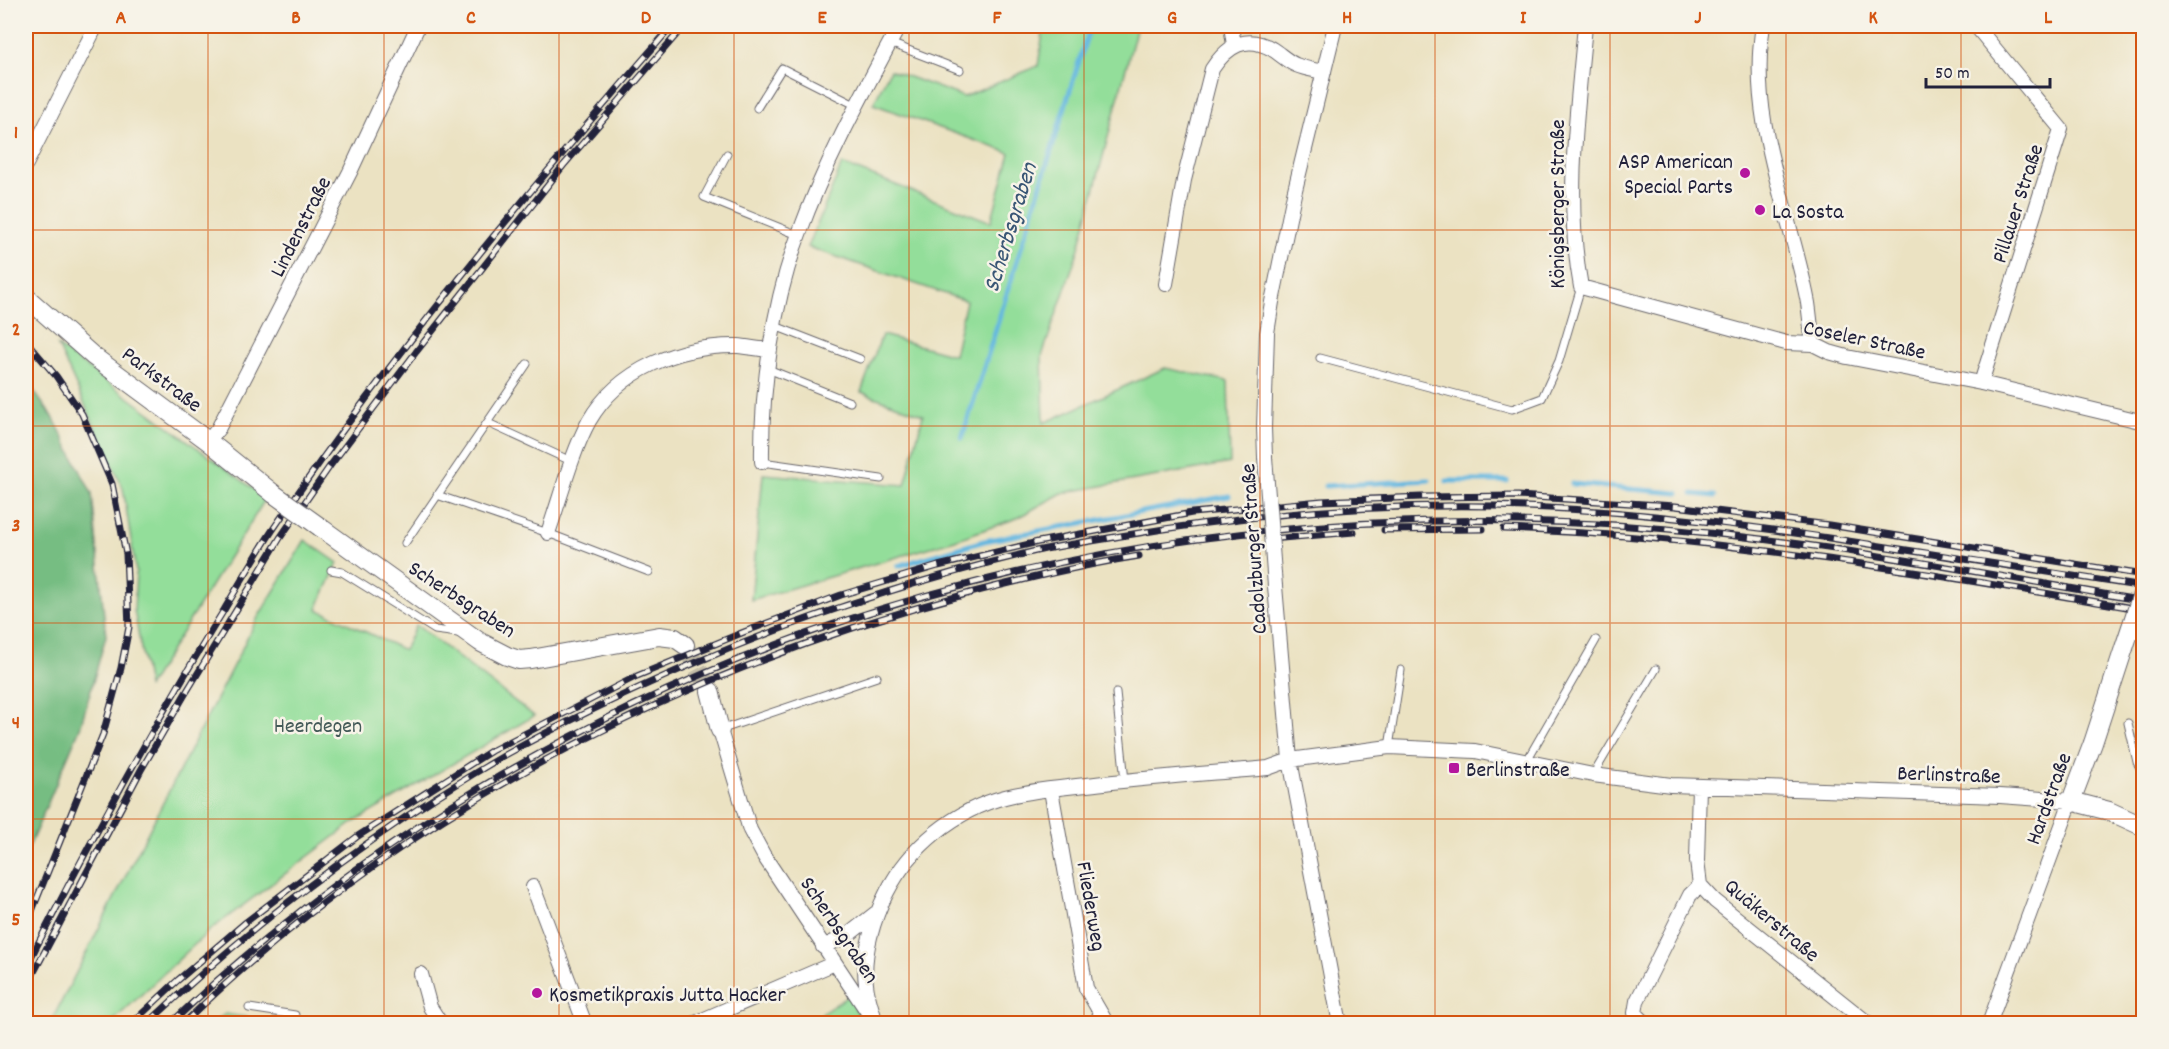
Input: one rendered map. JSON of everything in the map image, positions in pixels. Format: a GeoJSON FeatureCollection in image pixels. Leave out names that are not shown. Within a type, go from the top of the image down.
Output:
{"type":"FeatureCollection","features":[{"type":"Feature","properties":{"kind":"street"},"geometry":{"type":"LineString","coordinates":[[26,164],[96,26]]}},
{"type":"Feature","properties":{"kind":"street","name":"Lindenstraße"},"geometry":{"type":"LineString","coordinates":[[208,441],[218,429],[350,172],[418,26]]}},
{"type":"Feature","properties":{"kind":"street"},"geometry":{"type":"LineString","coordinates":[[762,462],[762,431],[770,350],[798,235],[857,106],[899,26]]}},
{"type":"Feature","properties":{"kind":"street"},"geometry":{"type":"LineString","coordinates":[[1231,26],[1234,45]]}},
{"type":"Feature","properties":{"kind":"street","name":"Cadolzburger Straße"},"geometry":{"type":"LineString","coordinates":[[1335,26],[1294,194],[1272,302],[1267,333],[1264,428],[1290,760],[1340,1023]]}},
{"type":"Feature","properties":{"kind":"street","name":"Königsberger Straße"},"geometry":{"type":"LineString","coordinates":[[1581,287],[1574,237],[1575,134],[1585,26]]}},
{"type":"Feature","properties":{"kind":"street"},"geometry":{"type":"LineString","coordinates":[[1763,26],[1760,85],[1768,141],[1808,303],[1813,344]]}},
{"type":"Feature","properties":{"kind":"street","name":"Pillauer Straße"},"geometry":{"type":"LineString","coordinates":[[1976,26],[2061,129],[1981,383]]}},
{"type":"Feature","properties":{"kind":"street"},"geometry":{"type":"LineString","coordinates":[[1166,284],[1184,180],[1212,69],[1226,50],[1234,45],[1253,43],[1270,48],[1295,65],[1324,72]]}},
{"type":"Feature","properties":{"kind":"street","name":"Coseler Straße"},"geometry":{"type":"LineString","coordinates":[[1581,287],[1786,343],[1813,344],[1847,357],[1981,383],[2144,422]]}},
{"type":"Feature","properties":{"kind":"street","name":"Parkstraße"},"geometry":{"type":"LineString","coordinates":[[26,297],[93,356],[208,441],[274,494]]}},
{"type":"Feature","properties":{"kind":"street"},"geometry":{"type":"LineString","coordinates":[[548,533],[589,421],[605,399],[623,382],[647,365],[666,357],[711,348],[738,346],[770,350]]}},
{"type":"Feature","properties":{"kind":"street","name":"Scherbsgraben"},"geometry":{"type":"LineString","coordinates":[[274,494],[470,634],[498,652],[519,660],[548,657],[659,636],[675,638],[685,645]]}},
{"type":"Feature","properties":{"kind":"street","name":"Hardstraße"},"geometry":{"type":"LineString","coordinates":[[1989,1023],[2093,743],[2144,588]]}},
{"type":"Feature","properties":{"kind":"street","name":"Scherbsgraben"},"geometry":{"type":"LineString","coordinates":[[710,692],[750,830],[764,856],[876,1023]]}},
{"type":"Feature","properties":{"kind":"street","name":"Berlinstraße"},"geometry":{"type":"LineString","coordinates":[[876,1023],[866,983],[868,951],[876,913],[897,872],[930,836],[950,822],[1004,798],[1125,781],[1268,768],[1290,760],[1389,747],[1475,751],[1593,775],[1699,786],[2000,796],[2071,801]]}},
{"type":"Feature","properties":{"kind":"street","name":"Quäkerstraße"},"geometry":{"type":"LineString","coordinates":[[1699,786],[1697,861],[1700,885],[1721,906],[1869,1023]]}},
{"type":"Feature","properties":{"kind":"street","name":"Fliederweg"},"geometry":{"type":"LineString","coordinates":[[1051,790],[1086,988],[1107,1023]]}},
{"type":"Feature","properties":{"kind":"street"},"geometry":{"type":"LineString","coordinates":[[2071,801],[2109,811],[2144,827]]}},
{"type":"Feature","properties":{"kind":"street"},"geometry":{"type":"LineString","coordinates":[[1646,1023],[1635,1013],[1636,1001],[1690,895],[1700,885]]}},
{"type":"Feature","properties":{"kind":"street"},"geometry":{"type":"LineString","coordinates":[[533,887],[585,1023]]}},
{"type":"Feature","properties":{"kind":"street","name":"Berlinstraße"},"geometry":{"type":"LineString","coordinates":[[824,947],[848,935],[876,913]]}},
{"type":"Feature","properties":{"kind":"street"},"geometry":{"type":"LineString","coordinates":[[693,1023],[835,963]]}},
{"type":"Feature","properties":{"kind":"street"},"geometry":{"type":"LineString","coordinates":[[421,974],[430,1007],[441,1023]]}},
{"type":"Feature","properties":{"kind":"lane"},"geometry":{"type":"LineString","coordinates":[[890,43],[960,70]]}},
{"type":"Feature","properties":{"kind":"lane"},"geometry":{"type":"LineString","coordinates":[[757,108],[782,68],[857,106]]}},
{"type":"Feature","properties":{"kind":"lane"},"geometry":{"type":"LineString","coordinates":[[727,154],[704,197],[798,235]]}},
{"type":"Feature","properties":{"kind":"lane","name":"Königsberger Straße"},"geometry":{"type":"LineString","coordinates":[[1320,358],[1512,409],[1542,398],[1559,361],[1581,287]]}},
{"type":"Feature","properties":{"kind":"lane"},"geometry":{"type":"LineString","coordinates":[[775,326],[860,359]]}},
{"type":"Feature","properties":{"kind":"lane"},"geometry":{"type":"LineString","coordinates":[[405,543],[527,364]]}},
{"type":"Feature","properties":{"kind":"lane"},"geometry":{"type":"LineString","coordinates":[[768,369],[850,402]]}},
{"type":"Feature","properties":{"kind":"lane"},"geometry":{"type":"LineString","coordinates":[[488,423],[573,462]]}},
{"type":"Feature","properties":{"kind":"lane"},"geometry":{"type":"LineString","coordinates":[[762,462],[881,479]]}},
{"type":"Feature","properties":{"kind":"lane"},"geometry":{"type":"LineString","coordinates":[[437,495],[548,533],[649,572]]}},
{"type":"Feature","properties":{"kind":"lane"},"geometry":{"type":"LineString","coordinates":[[331,570],[342,572],[435,630],[470,634]]}},
{"type":"Feature","properties":{"kind":"lane"},"geometry":{"type":"LineString","coordinates":[[1526,762],[1596,640]]}},
{"type":"Feature","properties":{"kind":"lane"},"geometry":{"type":"LineString","coordinates":[[1593,775],[1656,669]]}},
{"type":"Feature","properties":{"kind":"lane"},"geometry":{"type":"LineString","coordinates":[[1389,747],[1401,670]]}},
{"type":"Feature","properties":{"kind":"lane"},"geometry":{"type":"LineString","coordinates":[[720,730],[877,677]]}},
{"type":"Feature","properties":{"kind":"lane"},"geometry":{"type":"LineString","coordinates":[[1116,693],[1125,781]]}},
{"type":"Feature","properties":{"kind":"lane"},"geometry":{"type":"LineString","coordinates":[[2128,723],[2137,762],[2144,775]]}},
{"type":"Feature","properties":{"kind":"lane"},"geometry":{"type":"LineString","coordinates":[[249,1008],[295,1015],[297,1023]]}},
{"type":"Feature","properties":{"kind":"green space"},"geometry":{"type":"Polygon","coordinates":[[[1044,26],[1137,26],[1079,248],[1042,356],[1044,423],[1165,368],[1228,381],[1230,463],[1062,493],[1017,518],[955,540],[751,600],[763,474],[905,485],[923,415],[861,392],[882,335],[954,355],[966,301],[808,247],[842,164],[991,222],[1010,153],[873,104],[890,70],[964,97],[1038,66],[1044,26]]]}},
{"type":"Feature","properties":{"kind":"green space"},"geometry":{"type":"Polygon","coordinates":[[[58,346],[266,498],[148,687],[134,610],[136,572],[123,488],[58,346]]]}},
{"type":"Feature","properties":{"kind":"green space"},"geometry":{"type":"Polygon","coordinates":[[[26,380],[55,421],[92,494],[106,636],[80,728],[26,854],[26,380]]]}},
{"type":"Feature","properties":{"kind":"green space","name":"Heerdegen"},"geometry":{"type":"Polygon","coordinates":[[[305,540],[338,563],[317,609],[404,650],[416,625],[534,716],[354,822],[209,931],[111,1023],[50,1024],[257,619],[305,540]]]}},
{"type":"Feature","properties":{"kind":"green space"},"geometry":{"type":"Polygon","coordinates":[[[2143,666],[2143,748],[2138,707],[2143,666]]]}},
{"type":"Feature","properties":{"kind":"green space"},"geometry":{"type":"Polygon","coordinates":[[[848,996],[864,1023],[808,1023],[848,996]]]}},
{"type":"Feature","properties":{"kind":"green space"},"geometry":{"type":"Polygon","coordinates":[[[225,1014],[287,1023],[213,1023],[225,1014]]]}},
{"type":"Feature","properties":{"kind":"waterway","name":"Scherbsgraben"},"geometry":{"type":"LineString","coordinates":[[962,438],[1090,26]]}},
{"type":"Feature","properties":{"kind":"waterway"},"geometry":{"type":"LineString","coordinates":[[1325,486],[1429,480]]}},
{"type":"Feature","properties":{"kind":"waterway"},"geometry":{"type":"LineString","coordinates":[[1447,481],[1507,481]]}},
{"type":"Feature","properties":{"kind":"waterway"},"geometry":{"type":"LineString","coordinates":[[1572,484],[1678,493]]}},
{"type":"Feature","properties":{"kind":"waterway"},"geometry":{"type":"LineString","coordinates":[[1693,494],[1715,496]]}},
{"type":"Feature","properties":{"kind":"waterway"},"geometry":{"type":"LineString","coordinates":[[898,566],[984,541],[1229,496]]}},
{"type":"Feature","properties":{"kind":"tunnel"},"geometry":{"type":"LineString","coordinates":[[685,645],[710,691]]}},
{"type":"Feature","properties":{"kind":"railway"},"geometry":{"type":"LineString","coordinates":[[26,967],[146,742],[272,531],[365,400],[464,272],[672,26]]}},
{"type":"Feature","properties":{"kind":"railway"},"geometry":{"type":"LineString","coordinates":[[26,987],[141,770],[280,538],[330,466],[416,352],[563,166],[684,26]]}},
{"type":"Feature","properties":{"kind":"railway"},"geometry":{"type":"LineString","coordinates":[[26,341],[56,376],[82,414],[112,484],[126,554],[129,627],[121,668],[103,734],[26,926]]}},
{"type":"Feature","properties":{"kind":"railway"},"geometry":{"type":"LineString","coordinates":[[131,1024],[246,922],[358,836],[491,751],[637,676],[744,632],[841,595],[938,566],[1038,542],[1192,513],[1321,501],[1518,496],[1675,506],[1829,525],[2144,575]]}},
{"type":"Feature","properties":{"kind":"railway"},"geometry":{"type":"LineString","coordinates":[[147,1024],[231,949],[319,878],[365,845],[459,783],[574,718],[732,647],[818,615],[948,574],[1036,551],[1171,528],[1272,515],[1425,506],[1527,507],[1667,517],[1760,528],[2144,587]]}},
{"type":"Feature","properties":{"kind":"railway"},"geometry":{"type":"LineString","coordinates":[[170,1024],[320,896],[482,787],[652,697],[831,625],[1017,572],[1207,538],[1401,522],[1598,524],[1667,529],[1803,545],[2144,601]]}},
{"type":"Feature","properties":{"kind":"railway"},"geometry":{"type":"LineString","coordinates":[[1384,530],[1483,529]]}},
{"type":"Feature","properties":{"kind":"railway"},"geometry":{"type":"LineString","coordinates":[[1504,529],[1585,533],[1745,548],[1905,570],[2144,610]]}},
{"type":"Feature","properties":{"kind":"railway"},"geometry":{"type":"LineString","coordinates":[[1270,539],[1354,532]]}},
{"type":"Feature","properties":{"kind":"railway"},"geometry":{"type":"LineString","coordinates":[[183,1024],[267,948],[357,878],[451,815],[549,758],[650,708],[755,663],[862,625],[970,593],[1075,568],[1139,556]]}},
{"type":"Feature","properties":{"kind":"place","name":"ASP American Special Parts"},"geometry":{"type":"Point","coordinates":[1745,173]}},
{"type":"Feature","properties":{"kind":"place","name":"La Sosta"},"geometry":{"type":"Point","coordinates":[1760,210]}},
{"type":"Feature","properties":{"kind":"place","name":"Berlinstraße"},"geometry":{"type":"Point","coordinates":[1454,768]}},
{"type":"Feature","properties":{"kind":"place","name":"Kosmetikpraxis Jutta Hacker"},"geometry":{"type":"Point","coordinates":[537,993]}}]}
